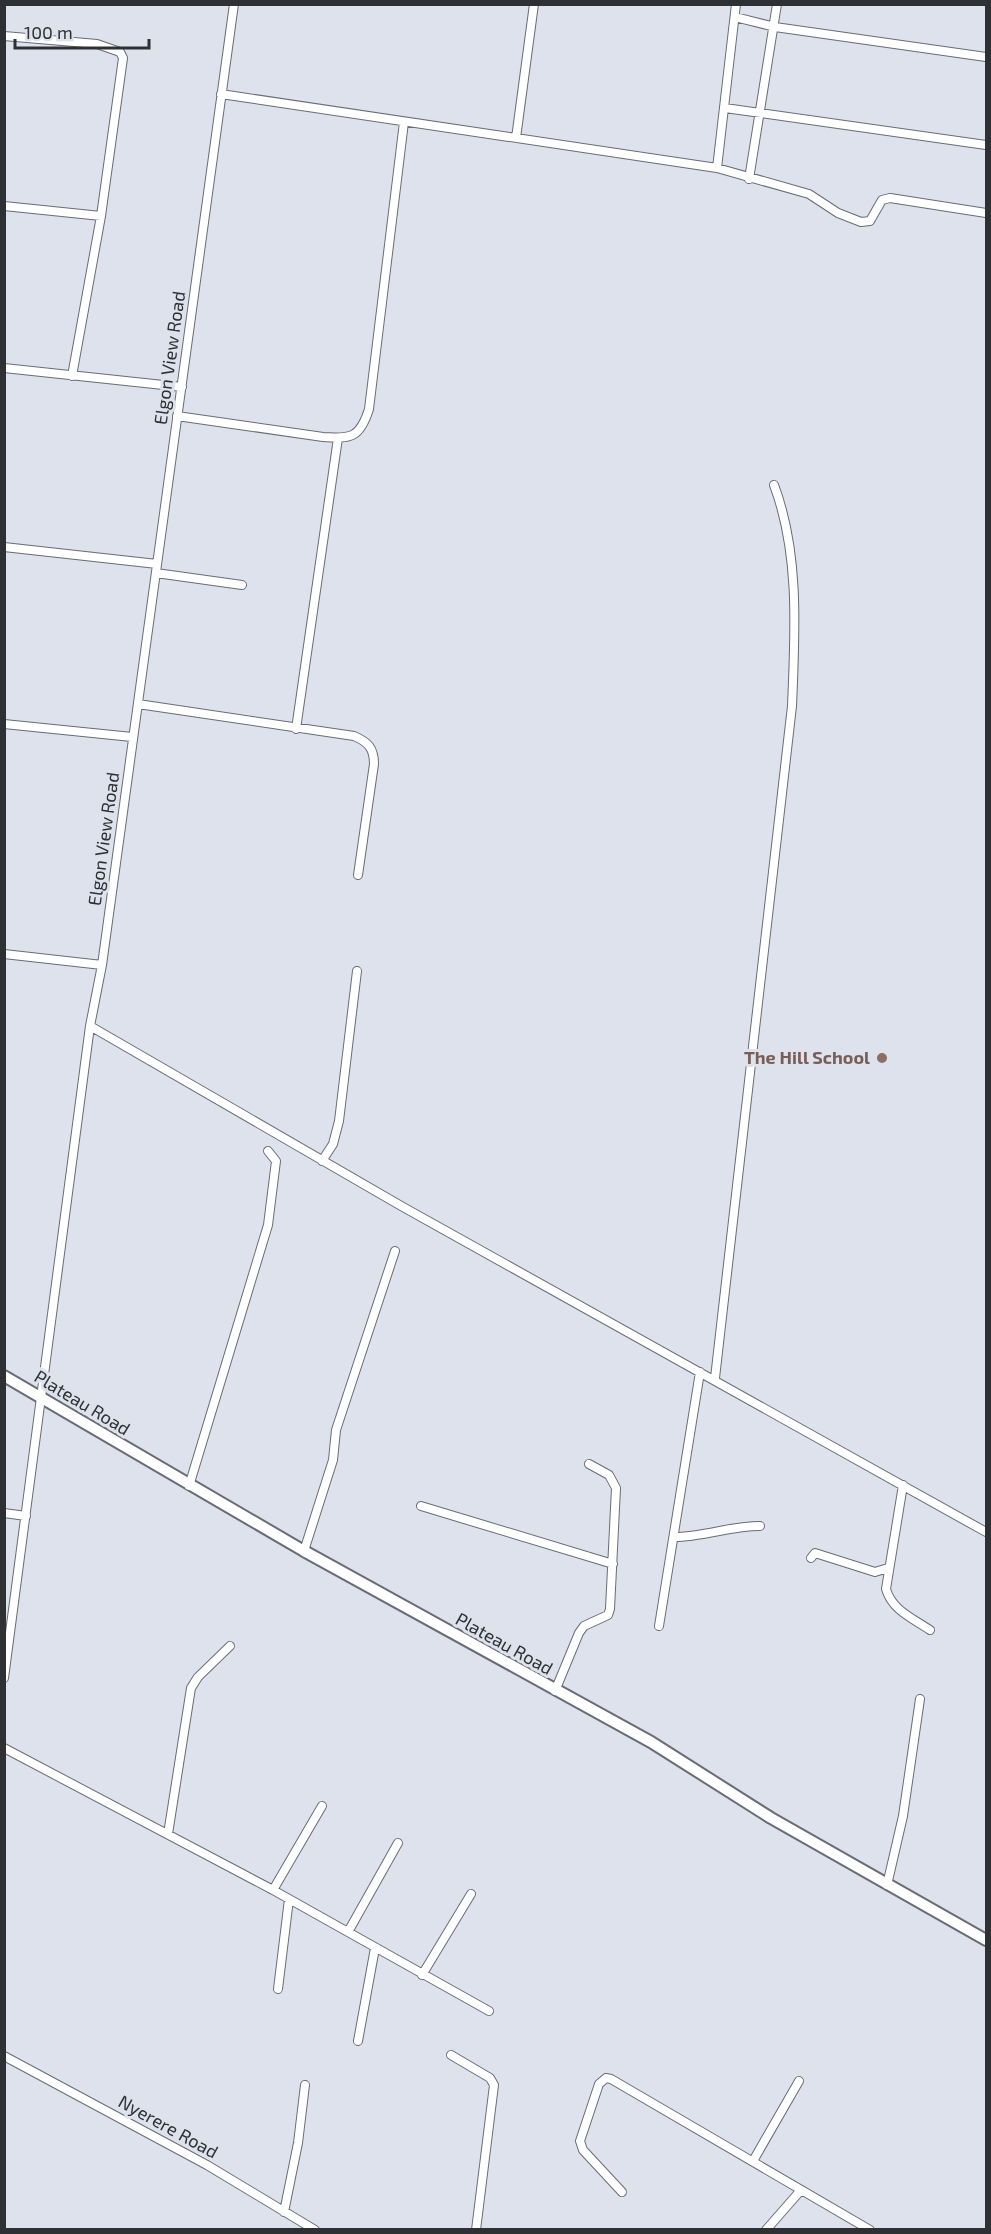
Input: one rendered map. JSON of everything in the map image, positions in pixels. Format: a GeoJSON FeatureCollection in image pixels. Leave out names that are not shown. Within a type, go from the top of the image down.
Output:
{"type":"FeatureCollection","features":[{"type":"Feature","properties":{"kind":"street","name":"Elgon View Road"},"geometry":{"type":"LineString","coordinates":[[4,1678],[90,1026],[102,965],[234,4]]}},
{"type":"Feature","properties":{"kind":"street"},"geometry":{"type":"LineString","coordinates":[[516,138],[534,4]]}},
{"type":"Feature","properties":{"kind":"street"},"geometry":{"type":"LineString","coordinates":[[717,168],[736,4]]}},
{"type":"Feature","properties":{"kind":"street"},"geometry":{"type":"LineString","coordinates":[[750,178],[777,4]]}},
{"type":"Feature","properties":{"kind":"street"},"geometry":{"type":"LineString","coordinates":[[735,18],[775,27],[987,57]]}},
{"type":"Feature","properties":{"kind":"street"},"geometry":{"type":"LineString","coordinates":[[4,36],[97,44],[114,49],[123,58],[101,216],[72,376]]}},
{"type":"Feature","properties":{"kind":"street"},"geometry":{"type":"LineString","coordinates":[[221,94],[717,168],[809,194],[838,213],[861,222],[870,221],[882,200],[890,198],[987,213]]}},
{"type":"Feature","properties":{"kind":"street"},"geometry":{"type":"LineString","coordinates":[[725,108],[987,145]]}},
{"type":"Feature","properties":{"kind":"street"},"geometry":{"type":"LineString","coordinates":[[177,416],[338,438],[353,436],[365,420],[369,409],[404,122]]}},
{"type":"Feature","properties":{"kind":"street"},"geometry":{"type":"LineString","coordinates":[[4,206],[101,216]]}},
{"type":"Feature","properties":{"kind":"street"},"geometry":{"type":"LineString","coordinates":[[4,368],[182,387]]}},
{"type":"Feature","properties":{"kind":"street"},"geometry":{"type":"LineString","coordinates":[[296,729],[338,438]]}},
{"type":"Feature","properties":{"kind":"street"},"geometry":{"type":"LineString","coordinates":[[715,1378],[792,706],[795,626],[790,561],[782,508],[774,485]]}},
{"type":"Feature","properties":{"kind":"street"},"geometry":{"type":"LineString","coordinates":[[4,548],[157,564]]}},
{"type":"Feature","properties":{"kind":"street"},"geometry":{"type":"LineString","coordinates":[[156,573],[242,585]]}},
{"type":"Feature","properties":{"kind":"street"},"geometry":{"type":"LineString","coordinates":[[138,704],[354,736],[366,742],[374,754],[358,875]]}},
{"type":"Feature","properties":{"kind":"street"},"geometry":{"type":"LineString","coordinates":[[4,724],[132,737]]}},
{"type":"Feature","properties":{"kind":"street"},"geometry":{"type":"LineString","coordinates":[[4,954],[102,965]]}},
{"type":"Feature","properties":{"kind":"street"},"geometry":{"type":"LineString","coordinates":[[322,1161],[333,1144],[339,1121],[357,971]]}},
{"type":"Feature","properties":{"kind":"street"},"geometry":{"type":"LineString","coordinates":[[90,1026],[322,1161],[700,1372],[715,1378],[987,1532]]}},
{"type":"Feature","properties":{"kind":"street"},"geometry":{"type":"LineString","coordinates":[[189,1486],[241,1305],[268,1225],[276,1168],[276,1161],[268,1151]]}},
{"type":"Feature","properties":{"kind":"street"},"geometry":{"type":"LineString","coordinates":[[304,1551],[333,1460],[336,1430],[359,1368],[395,1251]]}},
{"type":"Feature","properties":{"kind":"street"},"geometry":{"type":"LineString","coordinates":[[659,1626],[700,1372]]}},
{"type":"Feature","properties":{"kind":"street","name":"Plateau Road"},"geometry":{"type":"LineString","coordinates":[[4,1376],[189,1486],[555,1691],[651,1742],[771,1818],[987,1940]]}},
{"type":"Feature","properties":{"kind":"street"},"geometry":{"type":"LineString","coordinates":[[555,1691],[579,1633],[584,1626],[608,1615],[616,1488],[609,1476],[589,1464]]}},
{"type":"Feature","properties":{"kind":"street"},"geometry":{"type":"LineString","coordinates":[[903,1485],[886,1589],[890,1601],[930,1630]]}},
{"type":"Feature","properties":{"kind":"street"},"geometry":{"type":"LineString","coordinates":[[421,1506],[613,1564]]}},
{"type":"Feature","properties":{"kind":"street"},"geometry":{"type":"LineString","coordinates":[[4,1513],[26,1516]]}},
{"type":"Feature","properties":{"kind":"street"},"geometry":{"type":"LineString","coordinates":[[674,1537],[687,1537],[737,1526],[760,1526]]}},
{"type":"Feature","properties":{"kind":"street"},"geometry":{"type":"LineString","coordinates":[[811,1558],[815,1552],[875,1572],[888,1568]]}},
{"type":"Feature","properties":{"kind":"street"},"geometry":{"type":"LineString","coordinates":[[168,1834],[191,1688],[198,1677],[230,1646]]}},
{"type":"Feature","properties":{"kind":"street"},"geometry":{"type":"LineString","coordinates":[[887,1885],[903,1816],[920,1699]]}},
{"type":"Feature","properties":{"kind":"street"},"geometry":{"type":"LineString","coordinates":[[4,1748],[273,1890],[489,2011]]}},
{"type":"Feature","properties":{"kind":"street"},"geometry":{"type":"LineString","coordinates":[[273,1890],[322,1806]]}},
{"type":"Feature","properties":{"kind":"street"},"geometry":{"type":"LineString","coordinates":[[348,1932],[398,1843]]}},
{"type":"Feature","properties":{"kind":"street"},"geometry":{"type":"LineString","coordinates":[[422,1975],[471,1893]]}},
{"type":"Feature","properties":{"kind":"street"},"geometry":{"type":"LineString","coordinates":[[278,1989],[289,1899]]}},
{"type":"Feature","properties":{"kind":"street"},"geometry":{"type":"LineString","coordinates":[[358,2041],[375,1948]]}},
{"type":"Feature","properties":{"kind":"street"},"geometry":{"type":"LineString","coordinates":[[451,2055],[490,2078],[494,2085],[476,2229]]}},
{"type":"Feature","properties":{"kind":"street","name":"Nyerere Road"},"geometry":{"type":"LineString","coordinates":[[4,2056],[207,2165],[284,2212],[299,2225],[315,2229]]}},
{"type":"Feature","properties":{"kind":"street"},"geometry":{"type":"LineString","coordinates":[[622,2192],[583,2150],[580,2141],[599,2084],[606,2078],[870,2229]]}},
{"type":"Feature","properties":{"kind":"street"},"geometry":{"type":"LineString","coordinates":[[753,2161],[799,2081]]}},
{"type":"Feature","properties":{"kind":"street"},"geometry":{"type":"LineString","coordinates":[[284,2212],[298,2143],[305,2085]]}},
{"type":"Feature","properties":{"kind":"street"},"geometry":{"type":"LineString","coordinates":[[766,2229],[801,2190]]}},
{"type":"Feature","properties":{"kind":"place","name":"The Hill School"},"geometry":{"type":"Point","coordinates":[882,1058]}}]}
